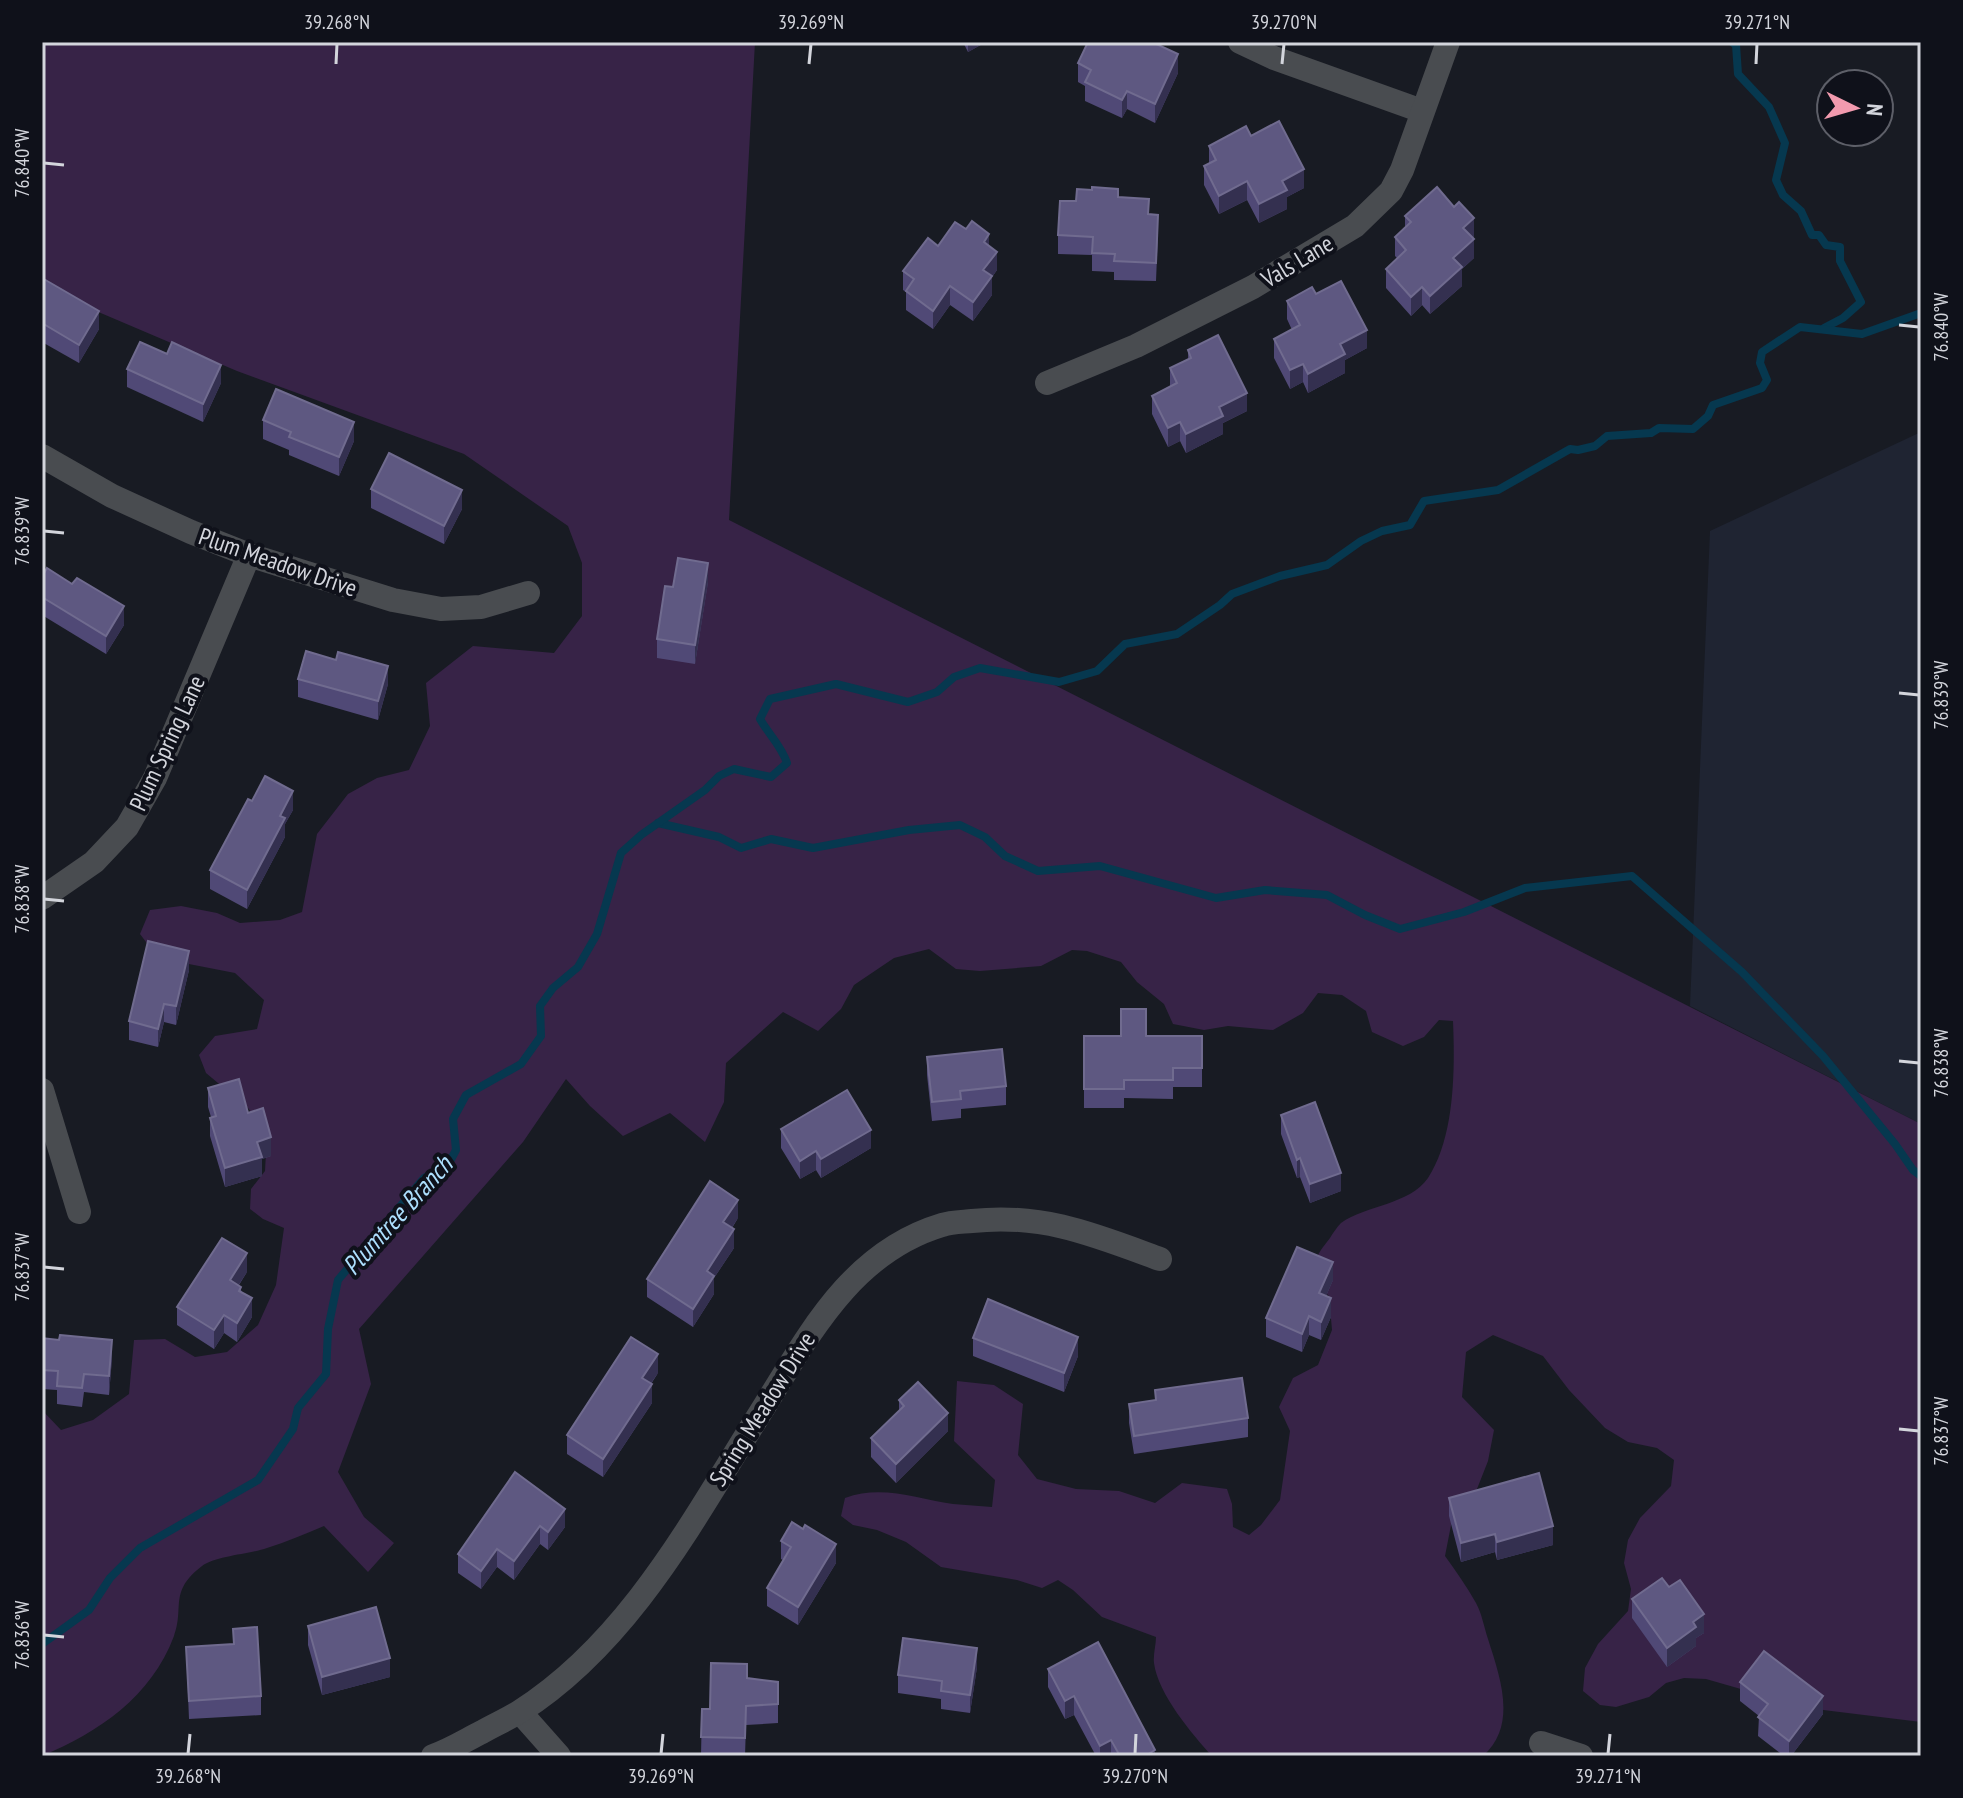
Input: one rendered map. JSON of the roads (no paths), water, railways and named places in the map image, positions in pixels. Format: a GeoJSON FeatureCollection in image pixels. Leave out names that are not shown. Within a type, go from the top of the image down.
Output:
{"type":"FeatureCollection","features":[{"type":"Feature","properties":{"kind":"street"},"geometry":{"type":"LineString","coordinates":[[1240,42],[1274,58],[1422,111]]}},
{"type":"Feature","properties":{"kind":"street","name":"Vals Lane"},"geometry":{"type":"LineString","coordinates":[[1047,383],[1136,346],[1253,287],[1355,226],[1391,191],[1402,170],[1448,42]]}},
{"type":"Feature","properties":{"kind":"street","name":"Plum Meadow Drive"},"geometry":{"type":"LineString","coordinates":[[42,456],[112,496],[191,532],[249,555],[393,600],[441,609],[481,607],[528,593]]}},
{"type":"Feature","properties":{"kind":"street","name":"Plum Spring Lane"},"geometry":{"type":"LineString","coordinates":[[42,898],[94,862],[127,827],[155,778],[249,555]]}},
{"type":"Feature","properties":{"kind":"street"},"geometry":{"type":"LineString","coordinates":[[42,1090],[79,1212]]}},
{"type":"Feature","properties":{"kind":"street","name":"Spring Meadow Drive"},"geometry":{"type":"LineString","coordinates":[[433,1756],[520,1712],[584,1660],[634,1605],[678,1543],[821,1317],[855,1275],[897,1246],[942,1225],[985,1220],[1036,1220],[1080,1230],[1160,1259]]}},
{"type":"Feature","properties":{"kind":"street"},"geometry":{"type":"LineString","coordinates":[[520,1712],[559,1756]]}},
{"type":"Feature","properties":{"kind":"street"},"geometry":{"type":"LineString","coordinates":[[1541,1743],[1581,1756]]}},
{"type":"Feature","properties":{"kind":"waterway"},"geometry":{"type":"LineString","coordinates":[[1732,42],[1736,45],[1738,74],[1769,107],[1785,143],[1776,180],[1783,195],[1801,211],[1812,235],[1819,235],[1826,245],[1840,247],[1840,261],[1861,302],[1843,318],[1824,328]]}},
{"type":"Feature","properties":{"kind":"waterway","name":"Plumtree Branch"},"geometry":{"type":"LineString","coordinates":[[42,1644],[89,1610],[110,1578],[140,1548],[258,1480],[293,1429],[298,1408],[326,1374],[328,1329],[338,1280],[424,1178],[448,1165],[456,1150],[453,1119],[466,1095],[521,1064],[541,1036],[540,1006],[553,988],[578,967],[597,934],[621,853],[719,776],[734,769],[771,777],[787,763],[760,719],[770,699],[836,684],[908,702],[937,692],[954,677],[980,668],[1059,682],[1097,671],[1125,644],[1177,634],[1232,594],[1280,576],[1327,565],[1361,541],[1382,531],[1410,525],[1424,501],[1498,490],[1570,449],[1595,446],[1607,436],[1651,433],[1659,428],[1693,429],[1708,416],[1713,405],[1762,388],[1767,380],[1760,363],[1762,352],[1800,327],[1862,334],[1921,313]]}},
{"type":"Feature","properties":{"kind":"waterway"},"geometry":{"type":"LineString","coordinates":[[658,823],[719,837],[741,848],[771,839],[813,848],[909,830],[960,825],[985,837],[1005,856],[1038,871],[1100,866],[1216,898],[1265,890],[1327,895],[1400,929],[1464,912],[1525,888],[1632,876],[1742,972],[1823,1056],[1913,1170],[1921,1176]]}}]}
